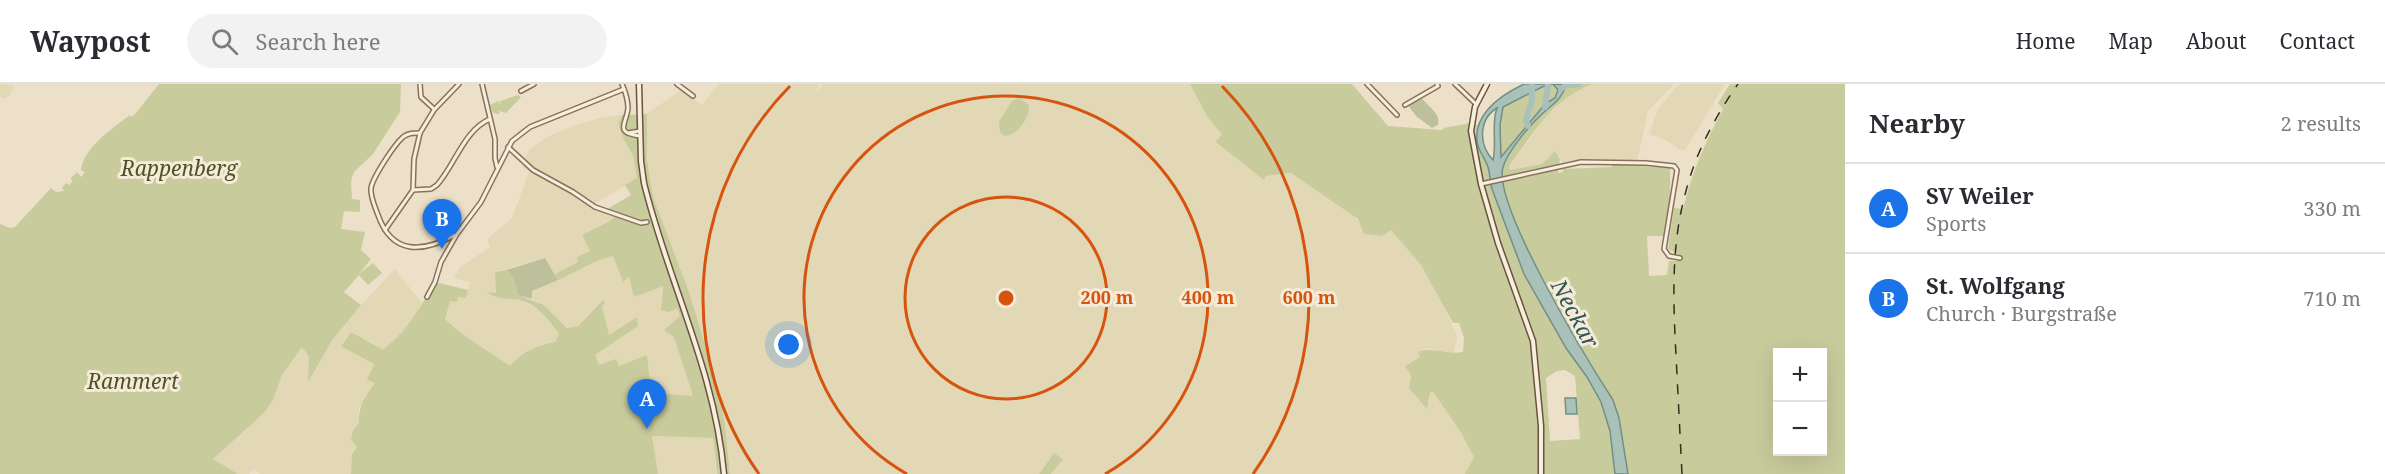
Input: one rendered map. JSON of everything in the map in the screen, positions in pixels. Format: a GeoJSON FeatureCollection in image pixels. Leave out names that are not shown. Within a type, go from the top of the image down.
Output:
{"type":"FeatureCollection","features":[{"type":"Feature","properties":{"kind":"main road"},"geometry":{"type":"LineString","coordinates":[[639,84],[641,161],[648,198],[699,351],[713,402],[724,474]]}},
{"type":"Feature","properties":{"kind":"main road"},"geometry":{"type":"LineString","coordinates":[[1486,84],[1476,105],[1471,131],[1481,184],[1498,243],[1533,341],[1541,426],[1541,474]]}},
{"type":"Feature","properties":{"kind":"street"},"geometry":{"type":"LineString","coordinates":[[420,84],[421,97],[434,110]]}},
{"type":"Feature","properties":{"kind":"street"},"geometry":{"type":"LineString","coordinates":[[385,230],[413,190],[414,159],[420,133],[434,110],[459,84]]}},
{"type":"Feature","properties":{"kind":"street"},"geometry":{"type":"LineString","coordinates":[[482,84],[495,139],[495,158],[498,167]]}},
{"type":"Feature","properties":{"kind":"street"},"geometry":{"type":"LineString","coordinates":[[521,91],[534,84]]}},
{"type":"Feature","properties":{"kind":"street"},"geometry":{"type":"LineString","coordinates":[[622,84],[628,108],[622,124],[628,133],[640,134]]}},
{"type":"Feature","properties":{"kind":"street"},"geometry":{"type":"LineString","coordinates":[[677,84],[693,96]]}},
{"type":"Feature","properties":{"kind":"street"},"geometry":{"type":"LineString","coordinates":[[1367,84],[1397,115]]}},
{"type":"Feature","properties":{"kind":"street"},"geometry":{"type":"LineString","coordinates":[[1405,105],[1438,86],[1437,84]]}},
{"type":"Feature","properties":{"kind":"street"},"geometry":{"type":"LineString","coordinates":[[1455,84],[1476,105]]}},
{"type":"Feature","properties":{"kind":"street"},"geometry":{"type":"LineString","coordinates":[[427,297],[435,282],[441,262],[457,234],[481,202],[508,147],[520,133],[624,89]]}},
{"type":"Feature","properties":{"kind":"street"},"geometry":{"type":"LineString","coordinates":[[413,190],[431,189],[437,185],[463,144],[481,124],[490,119]]}},
{"type":"Feature","properties":{"kind":"street"},"geometry":{"type":"LineString","coordinates":[[420,133],[411,133],[403,137],[372,183],[373,200],[385,230],[397,244],[411,247],[438,244],[457,234]]}},
{"type":"Feature","properties":{"kind":"street"},"geometry":{"type":"LineString","coordinates":[[508,147],[528,167],[595,207],[641,223],[647,222]]}},
{"type":"Feature","properties":{"kind":"street"},"geometry":{"type":"LineString","coordinates":[[1481,184],[1581,162],[1646,163],[1677,168],[1664,249],[1669,256],[1680,258]]}},
{"type":"Feature","properties":{"kind":"shaded area"},"geometry":{"type":"Polygon","coordinates":[[[0,84],[14,85],[10,95],[5,99],[0,96],[0,84]]]}},
{"type":"Feature","properties":{"kind":"shaded area"},"geometry":{"type":"Polygon","coordinates":[[[719,84],[819,84],[816,91],[818,92],[822,84],[1190,84],[1208,118],[1266,176],[1291,173],[1352,214],[1361,224],[1386,233],[1391,230],[1421,265],[1443,304],[1457,336],[1454,353],[1427,348],[1420,357],[1405,366],[1411,376],[1409,388],[1429,403],[1430,391],[1433,392],[1460,431],[1474,457],[1465,474],[1051,474],[1063,459],[1054,453],[1039,474],[730,474],[725,424],[715,378],[689,292],[653,197],[646,148],[647,114],[681,90],[702,105],[719,84]]]}},
{"type":"Feature","properties":{"kind":"shaded area"},"geometry":{"type":"Polygon","coordinates":[[[1593,84],[1674,84],[1648,111],[1638,158],[1635,161],[1574,160],[1563,162],[1555,151],[1542,164],[1510,171],[1509,166],[1547,115],[1566,96],[1593,84]]]}},
{"type":"Feature","properties":{"kind":"shaded area"},"geometry":{"type":"Polygon","coordinates":[[[1679,84],[1725,84],[1685,150],[1682,151],[1666,140],[1649,134],[1658,109],[1679,84]]]}},
{"type":"Feature","properties":{"kind":"shaded area"},"geometry":{"type":"Polygon","coordinates":[[[622,115],[618,122],[624,140],[633,155],[637,179],[592,205],[616,214],[610,221],[582,235],[590,250],[579,262],[555,274],[545,258],[495,272],[496,293],[488,293],[524,302],[539,310],[559,334],[555,343],[542,344],[523,353],[510,367],[462,334],[445,318],[450,300],[458,297],[465,298],[468,290],[469,282],[454,278],[459,268],[490,247],[487,239],[512,218],[529,172],[523,166],[529,149],[551,135],[576,125],[602,117],[622,115]]]}},
{"type":"Feature","properties":{"kind":"shaded area"},"geometry":{"type":"Polygon","coordinates":[[[613,256],[623,282],[628,276],[630,279],[663,285],[661,295],[677,307],[680,316],[674,336],[693,396],[651,393],[647,356],[619,367],[599,366],[595,355],[638,326],[637,317],[609,335],[602,300],[581,323],[573,328],[565,326],[544,305],[533,300],[531,291],[599,260],[613,256]]]}},
{"type":"Feature","properties":{"kind":"shaded area"},"geometry":{"type":"Polygon","coordinates":[[[395,269],[422,303],[409,327],[383,350],[351,332],[341,345],[374,363],[370,371],[375,383],[365,396],[358,411],[359,423],[353,430],[351,440],[357,447],[352,454],[351,474],[260,474],[253,470],[249,474],[238,474],[212,460],[264,413],[273,400],[282,375],[302,347],[309,357],[309,380],[333,339],[395,269]]]}},
{"type":"Feature","properties":{"kind":"shaded area"},"geometry":{"type":"Polygon","coordinates":[[[651,436],[713,438],[716,474],[658,474],[651,436]]]}},
{"type":"Feature","properties":{"kind":"green space","name":"Rammert"},"geometry":{"type":"Polygon","coordinates":[[[159,84],[401,84],[400,112],[373,154],[354,172],[351,181],[352,199],[360,200],[360,212],[344,211],[341,229],[365,232],[361,250],[371,259],[359,274],[373,263],[382,273],[368,285],[359,275],[344,292],[361,305],[333,339],[308,382],[309,357],[302,347],[282,375],[273,400],[264,413],[213,459],[238,474],[0,474],[0,224],[10,228],[15,227],[51,188],[56,192],[64,191],[62,188],[66,183],[69,185],[72,182],[71,178],[77,172],[81,177],[85,172],[81,170],[83,162],[93,146],[130,115],[131,117],[135,114],[159,84]]]}},
{"type":"Feature","properties":{"kind":"green space"},"geometry":{"type":"Polygon","coordinates":[[[1190,84],[1352,84],[1388,126],[1442,130],[1470,123],[1478,125],[1478,143],[1488,166],[1492,189],[1524,274],[1566,348],[1587,377],[1601,402],[1610,431],[1615,474],[1465,474],[1474,457],[1460,431],[1433,392],[1430,392],[1427,409],[1409,388],[1411,376],[1405,366],[1420,357],[1418,352],[1429,350],[1463,352],[1464,338],[1459,323],[1453,323],[1421,265],[1391,230],[1382,236],[1364,234],[1358,219],[1291,173],[1266,176],[1264,180],[1216,142],[1222,134],[1208,118],[1190,84]],[[1565,370],[1557,371],[1546,378],[1550,441],[1580,439],[1575,376],[1565,370]]]}},
{"type":"Feature","properties":{"kind":"green space"},"geometry":{"type":"Polygon","coordinates":[[[1553,84],[1559,90],[1555,98],[1545,104],[1500,157],[1500,125],[1503,107],[1542,87],[1553,84]]]}},
{"type":"Feature","properties":{"kind":"green space"},"geometry":{"type":"Polygon","coordinates":[[[1564,84],[1593,84],[1566,98],[1545,118],[1509,166],[1510,170],[1542,164],[1555,151],[1560,159],[1558,173],[1563,172],[1563,169],[1612,167],[1612,164],[1670,168],[1670,201],[1665,236],[1647,236],[1649,276],[1667,275],[1669,261],[1678,261],[1678,254],[1668,249],[1674,208],[1683,209],[1710,133],[1723,109],[1718,103],[1730,84],[1845,84],[1845,474],[1628,474],[1619,418],[1613,400],[1545,284],[1512,214],[1504,186],[1503,167],[1509,154],[1530,126],[1556,102],[1566,85],[1564,84]]]}},
{"type":"Feature","properties":{"kind":"green space"},"geometry":{"type":"Polygon","coordinates":[[[518,95],[521,97],[506,113],[500,111],[499,114],[493,113],[490,105],[498,101],[500,104],[500,101],[518,95]]]}},
{"type":"Feature","properties":{"kind":"green space"},"geometry":{"type":"Polygon","coordinates":[[[1019,98],[1029,105],[1028,113],[1014,133],[1009,136],[1004,135],[1000,131],[999,122],[1012,101],[1019,98]]]}},
{"type":"Feature","properties":{"kind":"green space"},"geometry":{"type":"Polygon","coordinates":[[[1422,98],[1438,117],[1438,125],[1432,128],[1416,116],[1408,105],[1422,98]]]}},
{"type":"Feature","properties":{"kind":"green space"},"geometry":{"type":"Polygon","coordinates":[[[647,114],[647,159],[653,197],[689,292],[715,378],[725,424],[730,474],[717,474],[713,438],[652,436],[658,474],[351,474],[352,454],[357,447],[351,440],[353,430],[359,423],[363,402],[375,383],[367,380],[374,364],[341,346],[351,332],[383,350],[404,330],[435,282],[468,290],[466,298],[458,297],[457,302],[450,301],[445,319],[462,334],[510,366],[530,350],[555,342],[559,334],[542,313],[532,305],[519,300],[498,298],[487,292],[496,293],[495,272],[506,270],[513,278],[518,295],[544,305],[567,328],[578,326],[603,300],[605,303],[602,306],[609,335],[637,317],[638,326],[595,355],[599,365],[616,359],[619,366],[647,355],[651,393],[693,396],[674,337],[664,330],[680,316],[677,308],[669,312],[661,310],[663,286],[634,297],[629,277],[623,282],[613,256],[599,260],[558,280],[555,274],[578,262],[577,257],[590,251],[582,235],[610,221],[616,215],[604,211],[631,195],[625,185],[637,178],[633,155],[618,123],[622,115],[647,114]]]}},
{"type":"Feature","properties":{"kind":"green space"},"geometry":{"type":"Polygon","coordinates":[[[545,258],[558,280],[532,291],[532,299],[518,295],[513,278],[506,270],[545,258]]]}},
{"type":"Feature","properties":{"kind":"green space"},"geometry":{"type":"Polygon","coordinates":[[[1054,453],[1063,459],[1051,474],[1039,474],[1054,453]]]}},
{"type":"Feature","properties":{"kind":"water"},"geometry":{"type":"Polygon","coordinates":[[[1524,84],[1553,84],[1566,85],[1559,98],[1519,139],[1509,154],[1503,167],[1504,186],[1512,214],[1545,284],[1613,400],[1619,418],[1628,474],[1615,474],[1610,431],[1601,402],[1587,377],[1566,348],[1524,274],[1492,189],[1488,167],[1478,145],[1477,131],[1484,114],[1498,99],[1524,84]],[[1553,84],[1542,87],[1503,107],[1500,125],[1501,157],[1545,104],[1555,98],[1558,90],[1553,84]],[[1497,108],[1487,119],[1483,132],[1485,147],[1493,160],[1494,127],[1497,108]]]}},
{"type":"Feature","properties":{"kind":"water"},"geometry":{"type":"Polygon","coordinates":[[[1565,398],[1576,398],[1577,414],[1566,414],[1565,398]]]}},
{"type":"Feature","properties":{"kind":"waterway","name":"Neckar"},"geometry":{"type":"LineString","coordinates":[[1528,126],[1526,120],[1532,100],[1532,84]]}},
{"type":"Feature","properties":{"kind":"waterway","name":"Neckar"},"geometry":{"type":"LineString","coordinates":[[1545,107],[1548,84]]}},
{"type":"Feature","properties":{"kind":"waterway","name":"Neckar"},"geometry":{"type":"LineString","coordinates":[[1561,89],[1566,85],[1579,84]]}},
{"type":"Feature","properties":{"kind":"railway"},"geometry":{"type":"LineString","coordinates":[[1682,474],[1674,314],[1674,272],[1678,231],[1681,211],[1695,162],[1714,122],[1738,84]]}},
{"type":"Feature","properties":{"kind":"place","name":"St. Wolfgang"},"geometry":{"type":"Point","coordinates":[442,249]}},
{"type":"Feature","properties":{"kind":"place","name":"SV Weiler"},"geometry":{"type":"Point","coordinates":[647,429]}},
{"type":"Feature","properties":{"kind":"park label","name":"Rappenberg"},"geometry":{"type":"Point","coordinates":[179,168]}}]}
